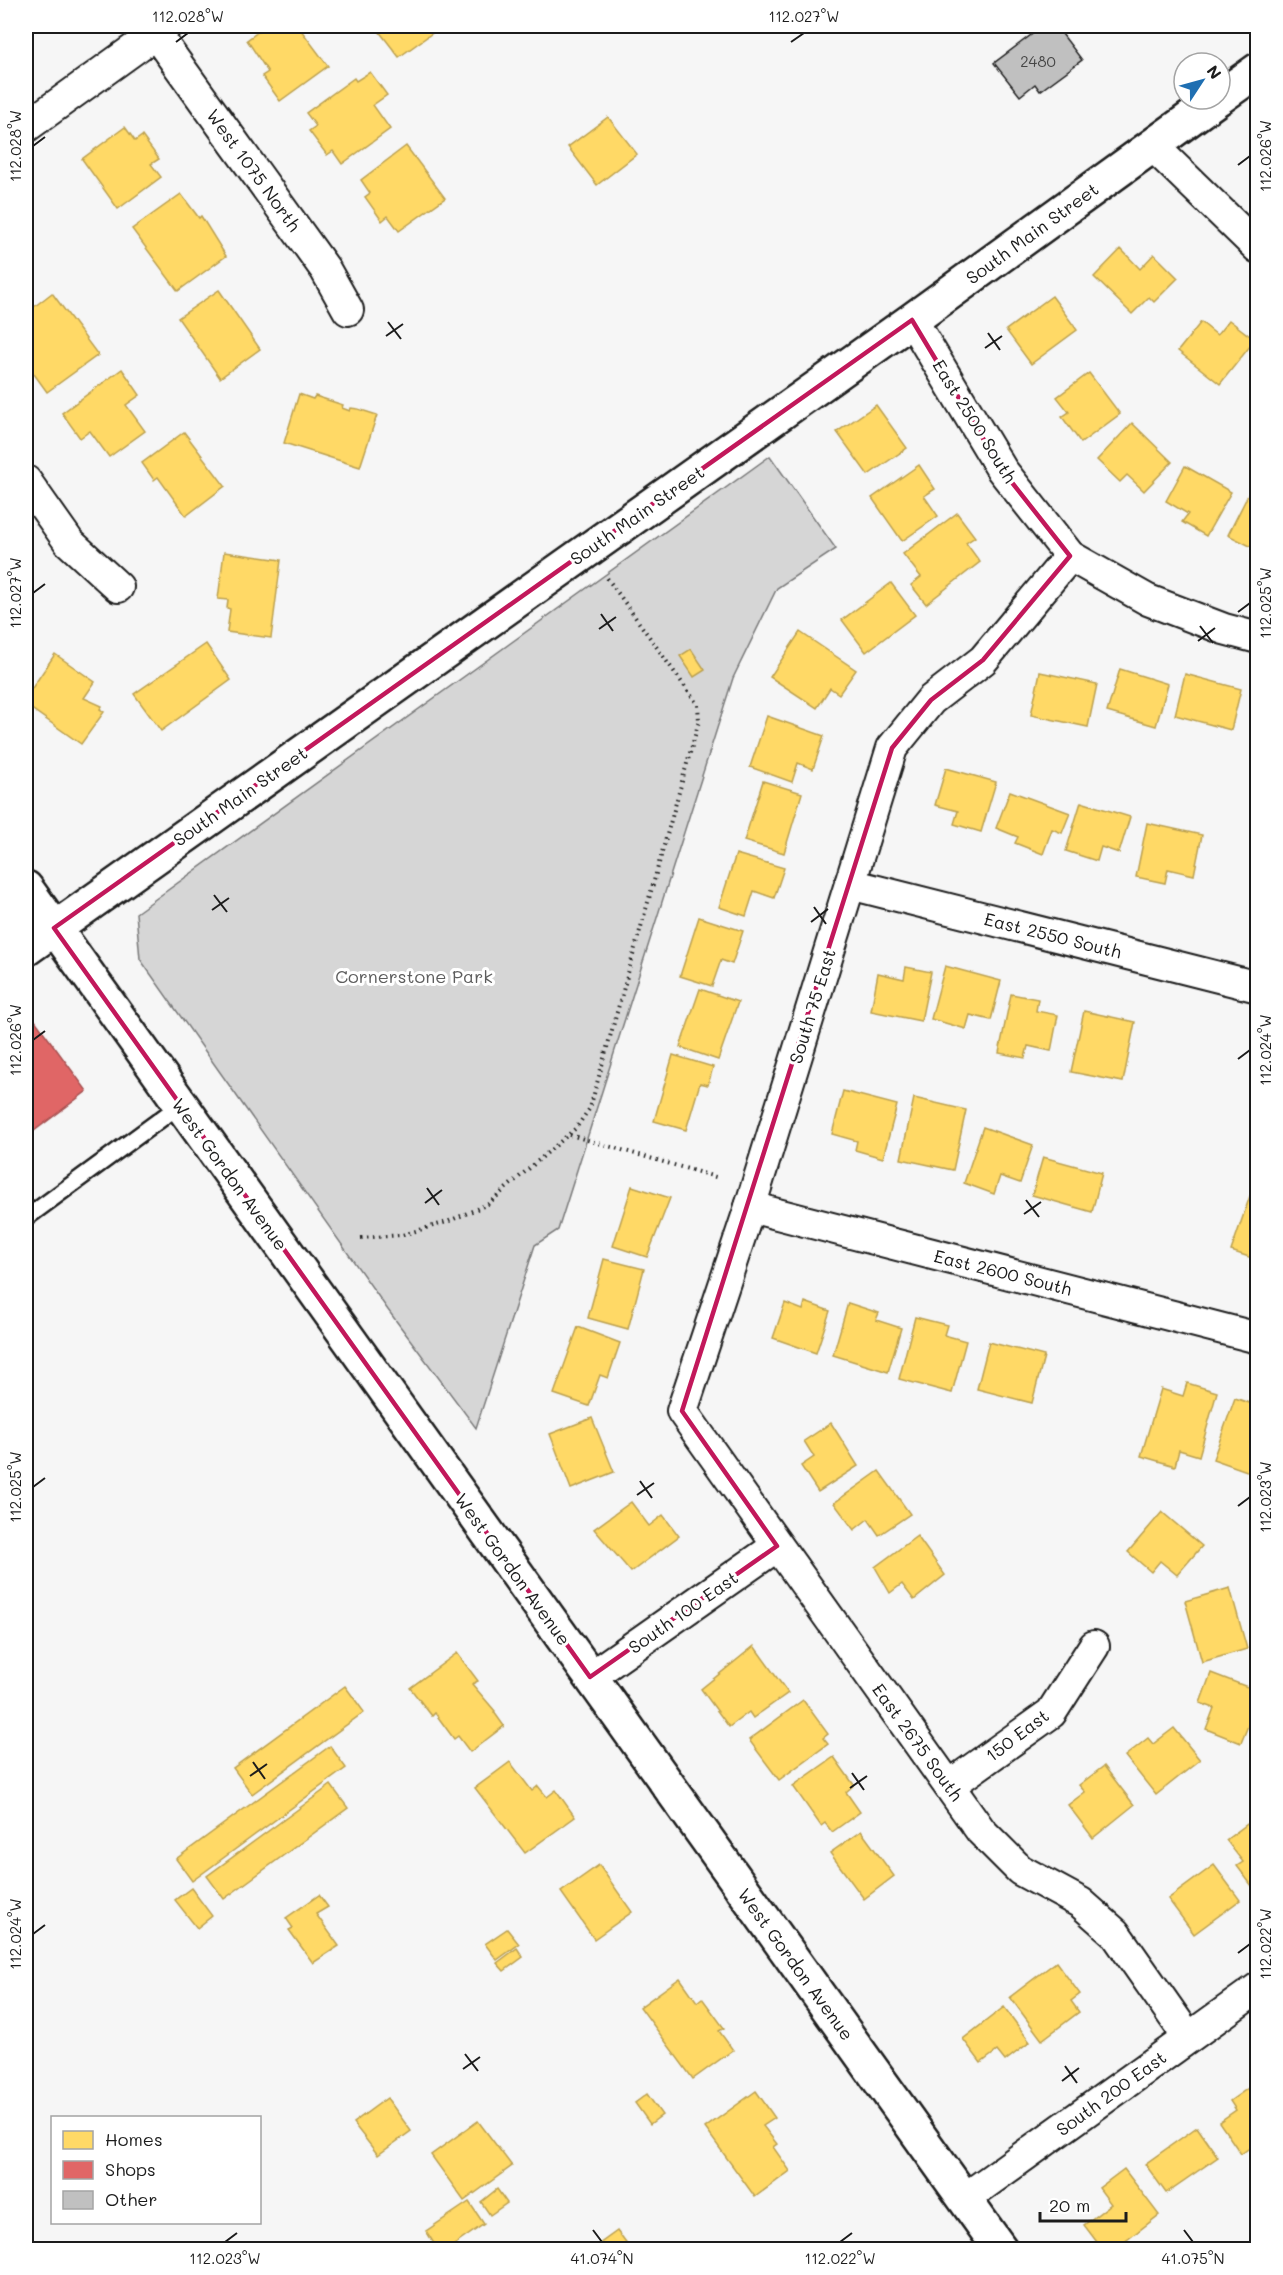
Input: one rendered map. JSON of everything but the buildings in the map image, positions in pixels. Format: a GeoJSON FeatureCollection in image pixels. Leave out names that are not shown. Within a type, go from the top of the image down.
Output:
{"type":"FeatureCollection","features":[{"type":"Feature","properties":{"kind":"main road","name":"South Main Street"},"geometry":{"type":"LineString","coordinates":[[1232,88],[1257,70]]}},
{"type":"Feature","properties":{"kind":"main road","name":"South Main Street"},"geometry":{"type":"LineString","coordinates":[[26,949],[912,320],[1201,111]]}},
{"type":"Feature","properties":{"kind":"main road","name":"West Gordon Avenue"},"geometry":{"type":"LineString","coordinates":[[26,888],[1001,2250]]}},
{"type":"Feature","properties":{"kind":"street"},"geometry":{"type":"LineString","coordinates":[[26,127],[161,29]]}},
{"type":"Feature","properties":{"kind":"street","name":"West 1075 North"},"geometry":{"type":"LineString","coordinates":[[161,29],[325,269],[348,310]]}},
{"type":"Feature","properties":{"kind":"street"},"geometry":{"type":"LineString","coordinates":[[1153,146],[1257,248]]}},
{"type":"Feature","properties":{"kind":"street","name":"East 2500 South"},"geometry":{"type":"LineString","coordinates":[[912,320],[1002,470],[1070,556],[1148,600],[1224,629],[1257,638]]}},
{"type":"Feature","properties":{"kind":"street"},"geometry":{"type":"LineString","coordinates":[[26,481],[69,542],[118,587]]}},
{"type":"Feature","properties":{"kind":"street","name":"South 75 East"},"geometry":{"type":"LineString","coordinates":[[682,1411],[750,1207],[892,748],[931,700],[983,660],[1070,556]]}},
{"type":"Feature","properties":{"kind":"street","name":"East 2550 South"},"geometry":{"type":"LineString","coordinates":[[850,884],[1257,987]]}},
{"type":"Feature","properties":{"kind":"street","name":"East 2600 South"},"geometry":{"type":"LineString","coordinates":[[750,1207],[1257,1338]]}},
{"type":"Feature","properties":{"kind":"street","name":"East 2675 South"},"geometry":{"type":"LineString","coordinates":[[682,1411],[981,1831],[1020,1870],[1081,1903],[1115,1933],[1188,2037]]}},
{"type":"Feature","properties":{"kind":"street","name":"South 100 East"},"geometry":{"type":"LineString","coordinates":[[590,1677],[777,1546]]}},
{"type":"Feature","properties":{"kind":"street","name":"150 East"},"geometry":{"type":"LineString","coordinates":[[950,1785],[1051,1713],[1094,1646]]}},
{"type":"Feature","properties":{"kind":"street","name":"South 200 East"},"geometry":{"type":"LineString","coordinates":[[964,2199],[1257,1988]]}},
{"type":"Feature","properties":{"kind":"lane"},"geometry":{"type":"LineString","coordinates":[[26,1218],[180,1105]]}},
{"type":"Feature","properties":{"kind":"path"},"geometry":{"type":"LineString","coordinates":[[361,1238],[402,1235],[447,1222],[488,1204],[569,1134],[590,1108],[699,721],[698,705],[603,572]]}},
{"type":"Feature","properties":{"kind":"path"},"geometry":{"type":"LineString","coordinates":[[569,1134],[719,1178]]}},
{"type":"Feature","properties":{"kind":"highlighted area"},"geometry":{"type":"Polygon","coordinates":[[[912,320],[1002,470],[1070,556],[983,660],[931,700],[892,748],[682,1411],[777,1546],[590,1677],[54,928],[912,320]]]}},
{"type":"Feature","properties":{"kind":"green space","name":"Cornerstone Park"},"geometry":{"type":"Polygon","coordinates":[[[770,456],[836,549],[777,588],[733,678],[558,1230],[535,1245],[476,1428],[388,1310],[140,959],[136,913],[770,456]]]}}]}
